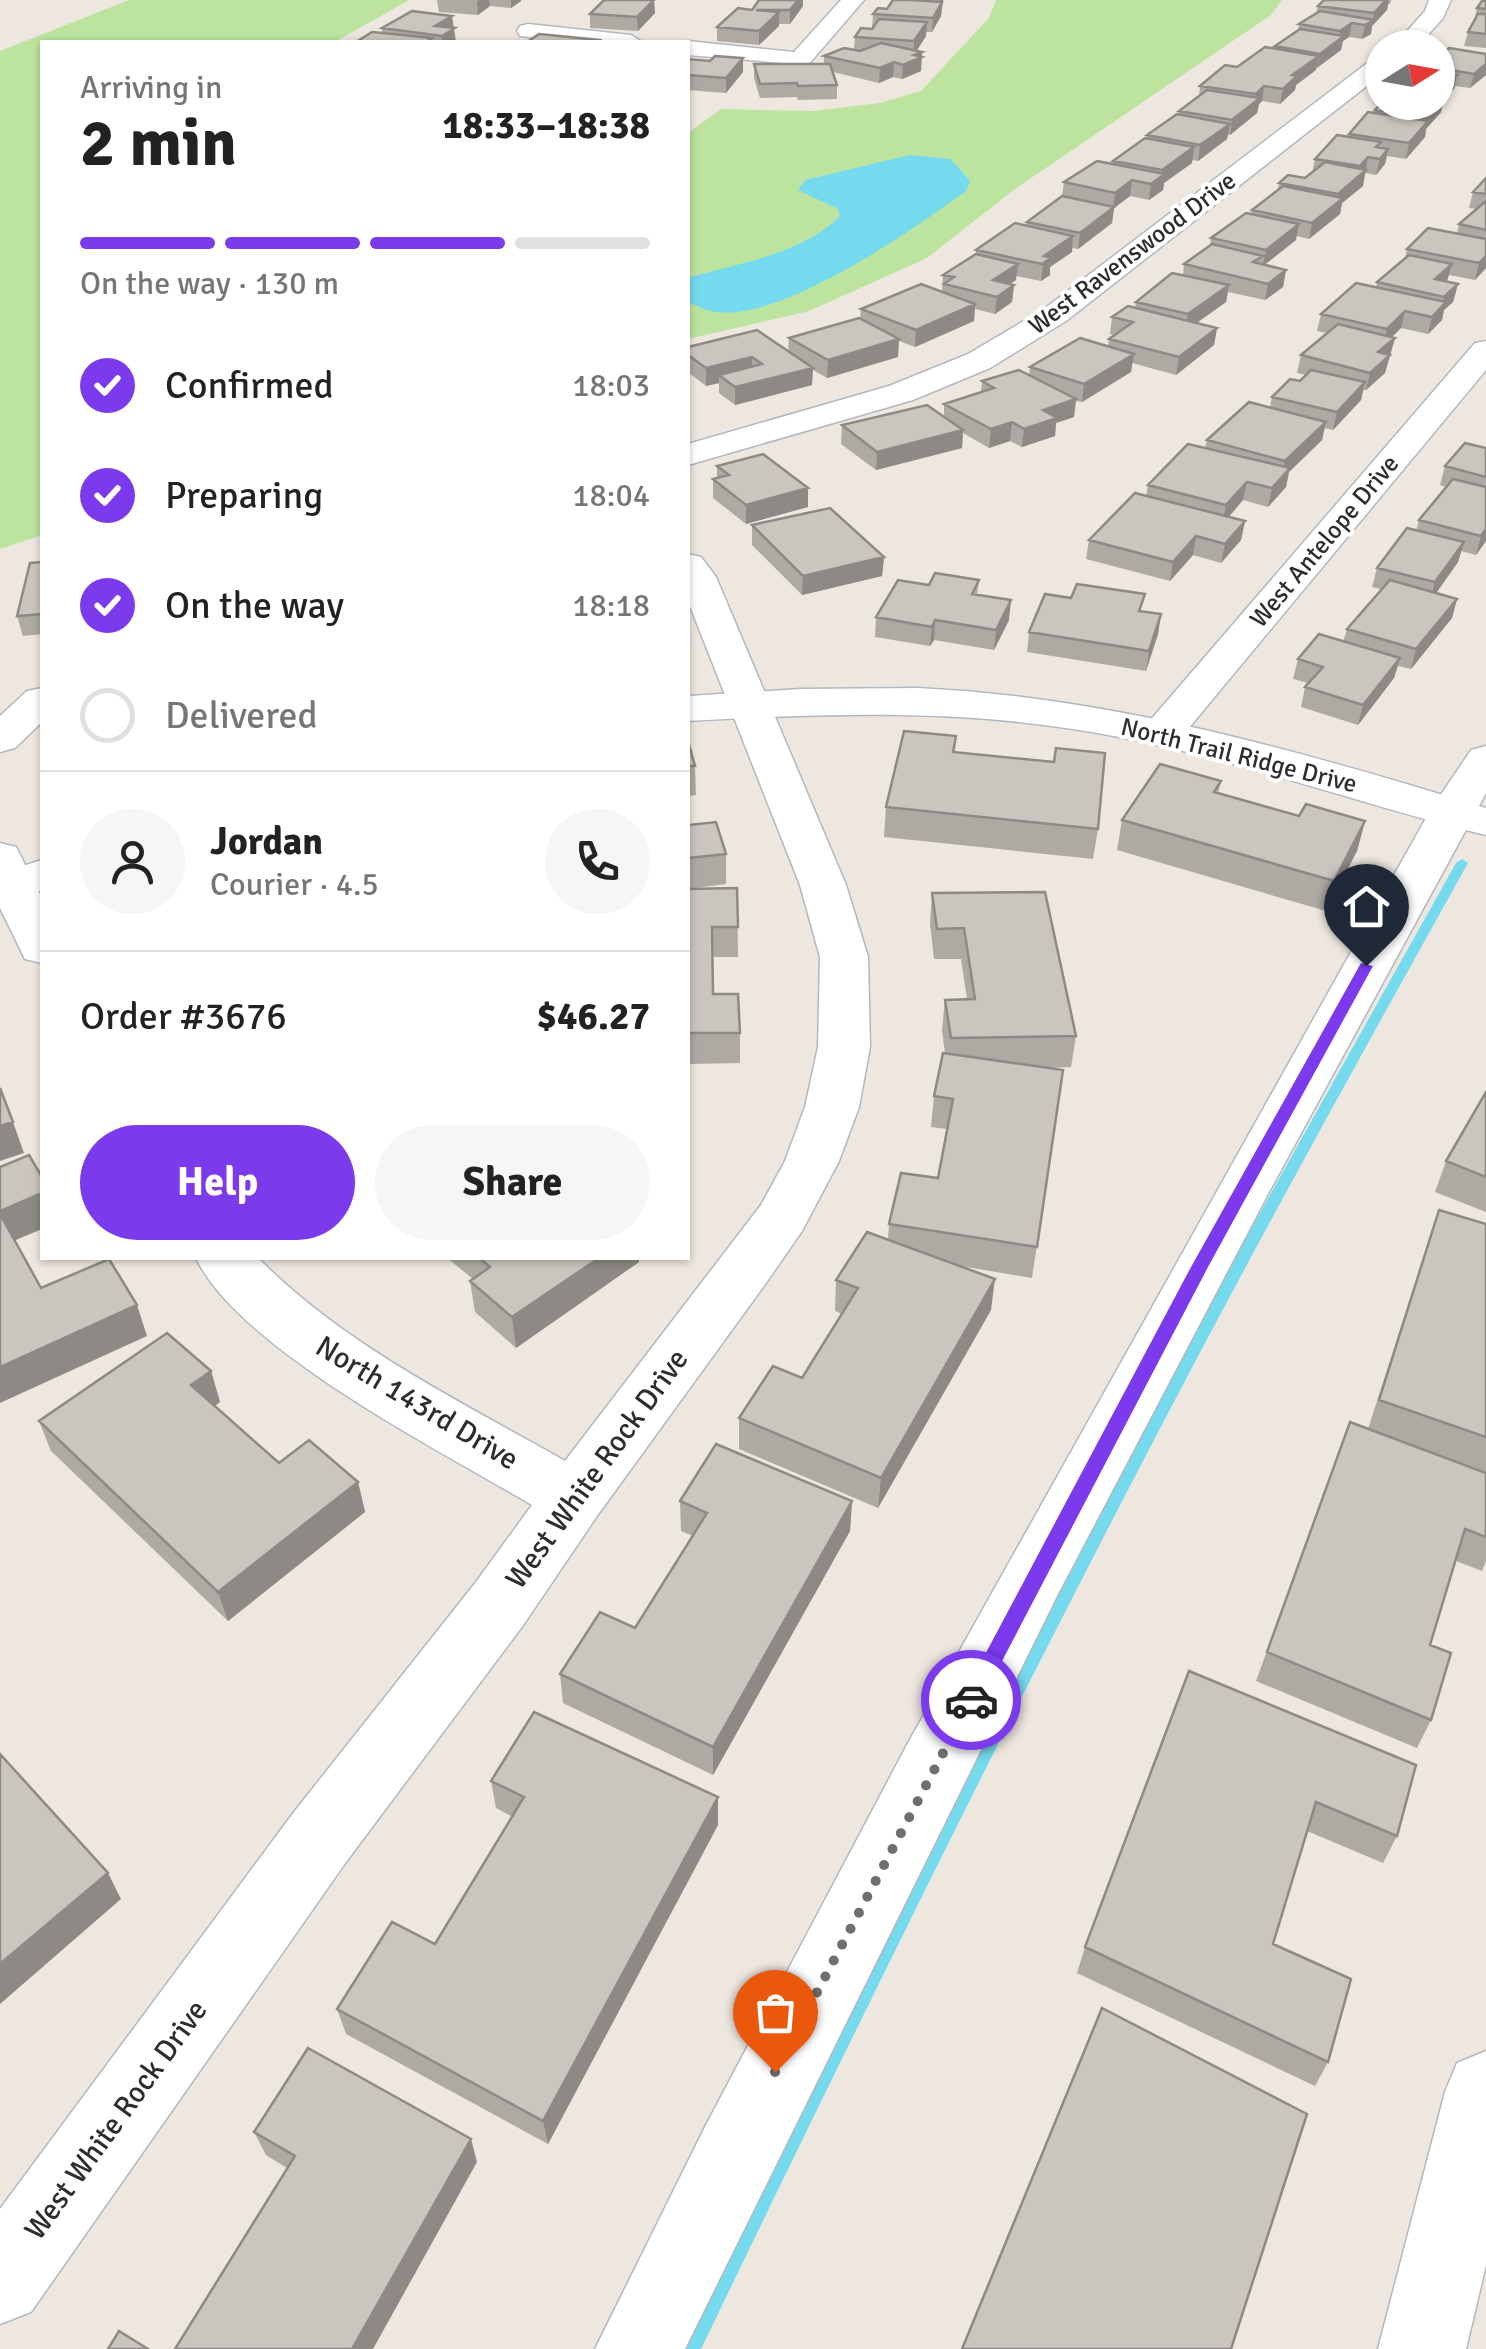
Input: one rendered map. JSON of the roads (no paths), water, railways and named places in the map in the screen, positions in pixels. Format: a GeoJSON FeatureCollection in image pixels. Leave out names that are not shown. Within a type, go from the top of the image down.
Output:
{"type":"FeatureCollection","features":[{"type":"Feature","properties":{"kind":"street"},"geometry":{"type":"LineString","coordinates":[[690,48],[800,60],[853,0]]}},
{"type":"Feature","properties":{"kind":"street","name":"West Ravenswood Drive"},"geometry":{"type":"LineString","coordinates":[[1420,30],[1440,0]]}},
{"type":"Feature","properties":{"kind":"street"},"geometry":{"type":"LineString","coordinates":[[518,37],[557,10]]}},
{"type":"Feature","properties":{"kind":"street"},"geometry":{"type":"LineString","coordinates":[[518,37],[586,40]]}},
{"type":"Feature","properties":{"kind":"street","name":"West Ravenswood Drive"},"geometry":{"type":"LineString","coordinates":[[690,454],[901,393],[979,361],[1055,316],[1365,79]]}},
{"type":"Feature","properties":{"kind":"street","name":"West Antelope Drive"},"geometry":{"type":"LineString","coordinates":[[1163,732],[1486,350]]}},
{"type":"Feature","properties":{"kind":"street","name":"West White Rock Drive"},"geometry":{"type":"LineString","coordinates":[[0,2281],[320,1837],[500,1603],[782,1217],[812,1161],[832,1107],[844,1046],[844,957],[823,885],[690,568]]}},
{"type":"Feature","properties":{"kind":"street"},"geometry":{"type":"LineString","coordinates":[[0,739],[40,702]]}},
{"type":"Feature","properties":{"kind":"street","name":"North Trail Ridge Drive"},"geometry":{"type":"LineString","coordinates":[[690,709],[749,704],[990,704],[1163,732],[1472,802]]}},
{"type":"Feature","properties":{"kind":"street"},"geometry":{"type":"LineString","coordinates":[[639,2349],[756,2107],[1200,1267],[1472,802]]}},
{"type":"Feature","properties":{"kind":"street"},"geometry":{"type":"LineString","coordinates":[[14,876],[40,943]]}},
{"type":"Feature","properties":{"kind":"street","name":"North 143rd Drive"},"geometry":{"type":"LineString","coordinates":[[226,1260],[276,1311],[327,1352],[574,1497]]}},
{"type":"Feature","properties":{"kind":"street"},"geometry":{"type":"LineString","coordinates":[[1422,2349],[1486,2092]]}},
{"type":"Feature","properties":{"kind":"water"},"geometry":{"type":"Polygon","coordinates":[[[910,155],[951,159],[970,181],[966,191],[914,227],[811,288],[745,311],[717,312],[690,303],[690,277],[788,249],[840,216],[838,209],[798,190],[805,180],[910,155]]]}},
{"type":"Feature","properties":{"kind":"waterway"},"geometry":{"type":"LineString","coordinates":[[688,2349],[872,1973],[1062,1599],[1258,1229],[1462,863]]}}]}
